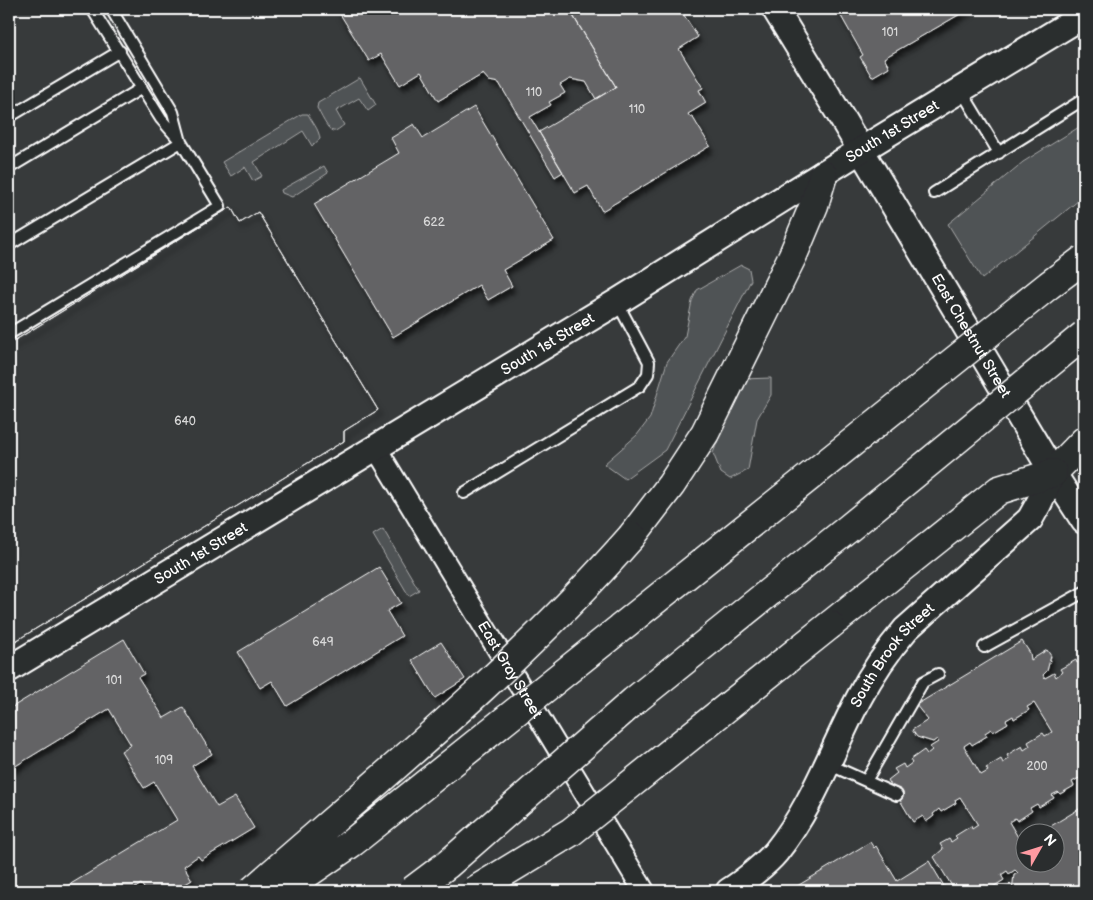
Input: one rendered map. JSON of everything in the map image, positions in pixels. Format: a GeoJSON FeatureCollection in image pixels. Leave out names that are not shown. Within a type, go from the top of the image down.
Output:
{"type":"FeatureCollection","features":[{"type":"Feature","properties":{"kind":"main road"},"geometry":{"type":"LineString","coordinates":[[252,891],[531,643],[580,594],[632,536],[671,485],[705,433],[793,254],[814,205],[823,175]]}},
{"type":"Feature","properties":{"kind":"main road"},"geometry":{"type":"LineString","coordinates":[[282,891],[353,842],[1049,285],[1084,260]]}},
{"type":"Feature","properties":{"kind":"main road"},"geometry":{"type":"LineString","coordinates":[[412,891],[448,864],[634,701],[1084,335]]}},
{"type":"Feature","properties":{"kind":"main road","name":"South Brook Street"},"geometry":{"type":"LineString","coordinates":[[1053,473],[1084,441]]}},
{"type":"Feature","properties":{"kind":"main road"},"geometry":{"type":"LineString","coordinates":[[474,891],[571,832],[999,490],[1053,473]]}},
{"type":"Feature","properties":{"kind":"street","name":"East Chestnut Street"},"geometry":{"type":"LineString","coordinates":[[775,9],[1053,473],[1084,521]]}},
{"type":"Feature","properties":{"kind":"street","name":"South 1st Street"},"geometry":{"type":"LineString","coordinates":[[9,669],[617,302],[861,150],[1084,15]]}},
{"type":"Feature","properties":{"kind":"street","name":"East Gray Street"},"geometry":{"type":"LineString","coordinates":[[376,448],[644,891]]}},
{"type":"Feature","properties":{"kind":"street","name":"South Brook Street"},"geometry":{"type":"LineString","coordinates":[[730,891],[775,853],[812,797],[858,699],[888,650],[906,629],[1030,519],[1053,473]]}},
{"type":"Feature","properties":{"kind":"lane"},"geometry":{"type":"LineString","coordinates":[[9,334],[220,206],[181,142],[161,119],[92,9]]}},
{"type":"Feature","properties":{"kind":"lane"},"geometry":{"type":"LineString","coordinates":[[111,9],[173,112],[181,142]]}},
{"type":"Feature","properties":{"kind":"lane"},"geometry":{"type":"LineString","coordinates":[[9,117],[120,51]]}},
{"type":"Feature","properties":{"kind":"lane"},"geometry":{"type":"LineString","coordinates":[[9,168],[142,88]]}},
{"type":"Feature","properties":{"kind":"lane"},"geometry":{"type":"LineString","coordinates":[[961,90],[999,153]]}},
{"type":"Feature","properties":{"kind":"lane"},"geometry":{"type":"LineString","coordinates":[[934,194],[1084,99]]}},
{"type":"Feature","properties":{"kind":"lane"},"geometry":{"type":"LineString","coordinates":[[9,246],[181,142]]}},
{"type":"Feature","properties":{"kind":"lane"},"geometry":{"type":"LineString","coordinates":[[464,493],[640,386],[648,374],[649,362],[617,302]]}},
{"type":"Feature","properties":{"kind":"lane"},"geometry":{"type":"LineString","coordinates":[[984,647],[1084,592]]}},
{"type":"Feature","properties":{"kind":"lane"},"geometry":{"type":"LineString","coordinates":[[866,782],[923,682],[938,674]]}},
{"type":"Feature","properties":{"kind":"lane"},"geometry":{"type":"LineString","coordinates":[[828,764],[896,795]]}},
{"type":"Feature","properties":{"kind":"shaded area"},"geometry":{"type":"Polygon","coordinates":[[[360,78],[376,105],[368,111],[359,98],[336,111],[344,125],[336,131],[331,130],[317,108],[318,103],[360,78]]]}},
{"type":"Feature","properties":{"kind":"shaded area"},"geometry":{"type":"Polygon","coordinates":[[[302,114],[308,114],[319,135],[320,139],[312,146],[303,131],[254,162],[262,176],[253,181],[245,167],[231,176],[222,162],[302,114]]]}},
{"type":"Feature","properties":{"kind":"shaded area"},"geometry":{"type":"Polygon","coordinates":[[[1084,124],[1084,196],[982,279],[948,224],[1023,162],[1084,124]]]}},
{"type":"Feature","properties":{"kind":"shaded area"},"geometry":{"type":"Polygon","coordinates":[[[324,166],[328,173],[292,197],[282,193],[281,190],[324,166]]]}},
{"type":"Feature","properties":{"kind":"shaded area"},"geometry":{"type":"Polygon","coordinates":[[[741,265],[749,269],[751,280],[665,450],[625,479],[604,464],[637,435],[650,418],[667,362],[685,336],[692,301],[697,290],[741,265]]]}},
{"type":"Feature","properties":{"kind":"shaded area"},"geometry":{"type":"Polygon","coordinates":[[[771,378],[771,395],[757,419],[748,470],[730,479],[721,473],[713,453],[742,379],[771,378]]]}},
{"type":"Feature","properties":{"kind":"shaded area"},"geometry":{"type":"Polygon","coordinates":[[[383,529],[419,590],[409,596],[373,535],[383,529]]]}},
{"type":"Feature","properties":{"kind":"building"},"geometry":{"type":"Polygon","coordinates":[[[337,9],[569,9],[616,87],[596,99],[586,82],[570,79],[560,85],[565,93],[549,102],[551,105],[530,117],[563,172],[555,177],[499,83],[489,81],[483,74],[438,101],[421,72],[400,85],[381,54],[369,61],[337,9]]]}},
{"type":"Feature","properties":{"kind":"building"},"geometry":{"type":"Polygon","coordinates":[[[569,9],[680,9],[698,37],[679,49],[703,88],[699,90],[706,103],[688,114],[690,117],[692,116],[710,146],[602,211],[588,186],[575,193],[539,132],[616,87],[569,9]]]}},
{"type":"Feature","properties":{"kind":"building"},"geometry":{"type":"Polygon","coordinates":[[[837,9],[969,9],[884,58],[889,67],[872,77],[860,57],[863,55],[837,9]]]}},
{"type":"Feature","properties":{"kind":"building"},"geometry":{"type":"Polygon","coordinates":[[[474,107],[554,240],[503,270],[512,286],[488,300],[479,285],[393,337],[314,204],[399,153],[391,138],[414,124],[423,138],[474,107]]]}},
{"type":"Feature","properties":{"kind":"building"},"geometry":{"type":"Polygon","coordinates":[[[231,207],[240,223],[258,212],[378,410],[344,431],[344,441],[14,642],[9,639],[9,344],[231,207]]]}},
{"type":"Feature","properties":{"kind":"building"},"geometry":{"type":"Polygon","coordinates":[[[231,207],[240,223],[258,212],[378,410],[344,431],[344,441],[14,642],[9,639],[9,344],[231,207]]]}},
{"type":"Feature","properties":{"kind":"building"},"geometry":{"type":"Polygon","coordinates":[[[379,567],[401,603],[387,611],[402,636],[287,706],[272,681],[260,688],[238,652],[379,567]]]}},
{"type":"Feature","properties":{"kind":"building"},"geometry":{"type":"Polygon","coordinates":[[[124,639],[144,674],[138,677],[164,718],[183,707],[212,754],[192,766],[217,807],[235,797],[254,828],[201,860],[198,856],[184,866],[192,880],[174,891],[146,891],[141,884],[131,891],[59,891],[177,820],[154,782],[144,788],[121,751],[131,745],[109,709],[9,770],[9,709],[124,639]]]}},
{"type":"Feature","properties":{"kind":"building"},"geometry":{"type":"Polygon","coordinates":[[[1022,641],[1030,653],[1031,660],[1047,650],[1051,656],[1047,671],[1043,675],[1045,678],[1054,673],[1056,677],[1062,672],[1060,669],[1076,660],[1077,663],[1083,659],[1082,656],[1084,655],[1084,725],[1078,730],[1084,741],[1084,787],[1079,778],[1072,782],[1074,786],[1060,794],[1058,792],[1052,795],[1054,798],[1039,807],[1037,804],[1030,808],[1032,811],[1017,821],[1015,818],[1009,822],[1016,834],[1016,871],[1009,874],[1007,871],[1001,875],[1004,880],[988,890],[985,885],[979,888],[981,891],[955,891],[934,857],[943,849],[940,844],[949,839],[951,842],[957,838],[955,836],[971,826],[972,829],[978,825],[960,797],[955,800],[956,803],[941,812],[939,809],[926,822],[923,816],[913,822],[888,780],[897,773],[894,769],[903,764],[905,768],[912,763],[910,760],[924,750],[927,754],[932,750],[930,747],[938,742],[937,739],[933,742],[917,737],[912,730],[928,720],[916,705],[1022,641]],[[1034,703],[1027,707],[1029,710],[1014,719],[1013,716],[1006,720],[1008,723],[993,732],[991,729],[985,733],[987,736],[972,745],[970,742],[964,746],[981,775],[988,771],[986,768],[1001,759],[1003,763],[1009,759],[1007,755],[1022,746],[1024,750],[1030,746],[1028,742],[1043,733],[1045,736],[1052,732],[1034,703]]]}},
{"type":"Feature","properties":{"kind":"building"},"geometry":{"type":"Polygon","coordinates":[[[441,642],[465,679],[435,698],[412,660],[441,642]]]}},
{"type":"Feature","properties":{"kind":"building"},"geometry":{"type":"Polygon","coordinates":[[[1084,806],[1084,891],[1012,891],[1014,875],[1018,873],[1066,872],[1066,822],[1058,822],[1084,806]]]}},
{"type":"Feature","properties":{"kind":"building"},"geometry":{"type":"Polygon","coordinates":[[[870,842],[874,848],[876,846],[897,881],[929,861],[947,891],[789,891],[870,842]]]}}]}
